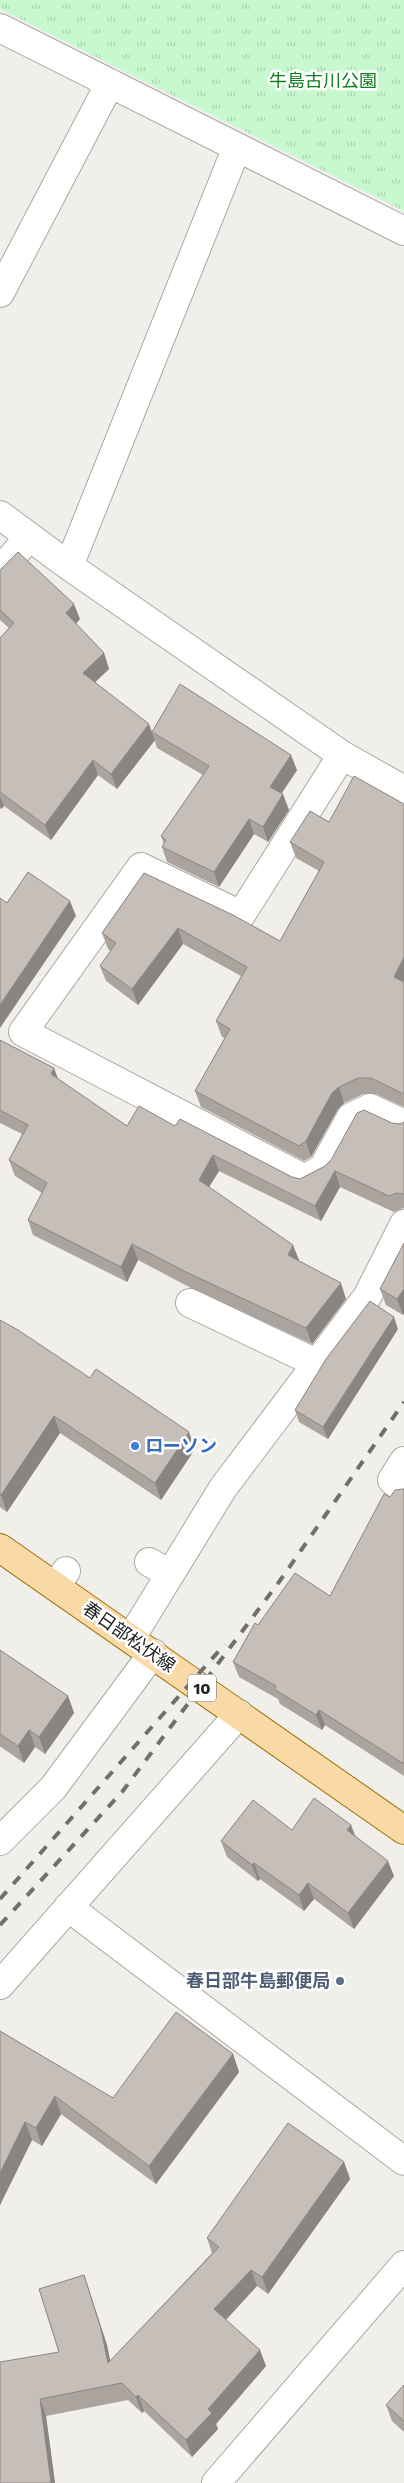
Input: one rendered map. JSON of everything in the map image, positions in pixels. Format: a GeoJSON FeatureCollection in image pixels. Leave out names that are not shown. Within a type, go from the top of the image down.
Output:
{"type":"FeatureCollection","features":[{"type":"Feature","properties":{"kind":"main road","name":"春日部松伏線"},"geometry":{"type":"LineString","coordinates":[[0,1548],[61,1579],[142,1645],[404,1830]]}},
{"type":"Feature","properties":{"kind":"street"},"geometry":{"type":"LineString","coordinates":[[0,28],[404,231]]}},
{"type":"Feature","properties":{"kind":"street"},"geometry":{"type":"LineString","coordinates":[[0,293],[110,83]]}},
{"type":"Feature","properties":{"kind":"street"},"geometry":{"type":"LineString","coordinates":[[69,566],[237,147]]}},
{"type":"Feature","properties":{"kind":"street"},"geometry":{"type":"LineString","coordinates":[[0,515],[28,538],[342,755],[404,790]]}},
{"type":"Feature","properties":{"kind":"street"},"geometry":{"type":"LineString","coordinates":[[0,570],[28,538]]}},
{"type":"Feature","properties":{"kind":"street"},"geometry":{"type":"LineString","coordinates":[[342,755],[241,914],[141,867],[23,1032],[305,1179],[323,1168],[351,1117],[370,1108],[404,1124]]}},
{"type":"Feature","properties":{"kind":"street"},"geometry":{"type":"LineString","coordinates":[[0,1841],[53,1788],[142,1645],[160,1568],[223,1488],[367,1297],[404,1224]]}},
{"type":"Feature","properties":{"kind":"street"},"geometry":{"type":"LineString","coordinates":[[190,1303],[316,1363]]}},
{"type":"Feature","properties":{"kind":"street"},"geometry":{"type":"LineString","coordinates":[[404,1461],[392,1480],[404,1490]]}},
{"type":"Feature","properties":{"kind":"street"},"geometry":{"type":"LineString","coordinates":[[0,1985],[239,1714]]}},
{"type":"Feature","properties":{"kind":"street"},"geometry":{"type":"LineString","coordinates":[[68,1908],[404,2161]]}},
{"type":"Feature","properties":{"kind":"street"},"geometry":{"type":"LineString","coordinates":[[216,2483],[404,2265]]}},
{"type":"Feature","properties":{"kind":"green space","name":"牛島古川公園"},"geometry":{"type":"Polygon","coordinates":[[[0,0],[404,0],[404,211],[0,9],[0,0]]]}},
{"type":"Feature","properties":{"kind":"building"},"geometry":{"type":"Polygon","coordinates":[[[18,552],[74,604],[66,613],[104,653],[83,673],[149,724],[111,774],[93,760],[45,825],[0,792],[0,638],[14,623],[0,610],[0,570],[18,552]]]}},
{"type":"Feature","properties":{"kind":"building"},"geometry":{"type":"Polygon","coordinates":[[[180,684],[291,755],[270,787],[283,794],[263,827],[249,819],[214,872],[162,847],[166,840],[161,836],[209,766],[152,732],[180,684]]]}},
{"type":"Feature","properties":{"kind":"building"},"geometry":{"type":"Polygon","coordinates":[[[354,776],[404,804],[404,957],[394,977],[404,982],[404,1094],[371,1078],[358,1078],[339,1087],[332,1093],[306,1141],[299,1146],[195,1091],[230,1029],[216,1021],[247,967],[178,928],[132,989],[100,966],[116,943],[102,933],[144,873],[233,915],[280,941],[324,862],[290,842],[310,811],[329,822],[354,776]]]}},
{"type":"Feature","properties":{"kind":"building"},"geometry":{"type":"Polygon","coordinates":[[[28,872],[70,901],[0,1005],[0,898],[7,903],[28,872]]]}},
{"type":"Feature","properties":{"kind":"building"},"geometry":{"type":"Polygon","coordinates":[[[0,1040],[54,1068],[51,1074],[127,1126],[139,1106],[175,1126],[180,1119],[292,1177],[300,1179],[325,1166],[331,1160],[357,1113],[364,1110],[392,1123],[400,1124],[404,1122],[404,1194],[397,1193],[389,1196],[335,1171],[315,1206],[213,1155],[199,1180],[293,1245],[288,1255],[341,1283],[306,1328],[186,1272],[132,1244],[121,1267],[28,1220],[47,1183],[9,1160],[28,1125],[0,1110],[0,1040]]]}},
{"type":"Feature","properties":{"kind":"building"},"geometry":{"type":"Polygon","coordinates":[[[404,1243],[404,1289],[397,1299],[380,1289],[404,1243]]]}},
{"type":"Feature","properties":{"kind":"building"},"geometry":{"type":"Polygon","coordinates":[[[370,1301],[394,1317],[323,1427],[295,1410],[326,1359],[370,1301]]]}},
{"type":"Feature","properties":{"kind":"building"},"geometry":{"type":"Polygon","coordinates":[[[0,1320],[90,1378],[96,1369],[189,1432],[155,1483],[54,1416],[0,1495],[0,1320]]]}},
{"type":"Feature","properties":{"kind":"building"},"geometry":{"type":"Polygon","coordinates":[[[404,1489],[404,1764],[319,1710],[316,1715],[274,1689],[276,1686],[233,1662],[255,1623],[258,1625],[295,1573],[330,1596],[384,1494],[390,1497],[395,1490],[404,1489]]]}},
{"type":"Feature","properties":{"kind":"building"},"geometry":{"type":"Polygon","coordinates":[[[0,1650],[68,1696],[39,1737],[29,1730],[18,1746],[0,1734],[0,1650]]]}},
{"type":"Feature","properties":{"kind":"building"},"geometry":{"type":"Polygon","coordinates":[[[314,1798],[351,1825],[347,1830],[388,1861],[348,1913],[308,1883],[299,1895],[254,1863],[252,1865],[221,1841],[253,1800],[292,1830],[314,1798]]]}},
{"type":"Feature","properties":{"kind":"building"},"geometry":{"type":"Polygon","coordinates":[[[176,2012],[233,2054],[149,2166],[55,2096],[36,2128],[25,2122],[0,2173],[0,2031],[113,2098],[176,2012]]]}},
{"type":"Feature","properties":{"kind":"building"},"geometry":{"type":"Polygon","coordinates":[[[288,2123],[344,2162],[262,2277],[251,2270],[214,2309],[260,2350],[208,2409],[212,2413],[186,2440],[138,2395],[136,2397],[122,2383],[40,2399],[51,2483],[0,2483],[0,2362],[59,2352],[39,2289],[84,2275],[101,2329],[108,2363],[219,2247],[207,2238],[288,2123]]]}},
{"type":"Feature","properties":{"kind":"building"},"geometry":{"type":"Polygon","coordinates":[[[404,2385],[404,2421],[386,2405],[404,2385]]]}},
{"type":"Feature","properties":{"kind":"railway"},"geometry":{"type":"LineString","coordinates":[[0,1925],[122,1792],[279,1582],[404,1402]]}},
{"type":"Feature","properties":{"kind":"railway"},"geometry":{"type":"LineString","coordinates":[[0,1899],[225,1644]]}},
{"type":"Feature","properties":{"kind":"place","name":"ローソン"},"geometry":{"type":"Point","coordinates":[135,1446]}},
{"type":"Feature","properties":{"kind":"place","name":"春日部牛島郵便局"},"geometry":{"type":"Point","coordinates":[340,1981]}}]}
